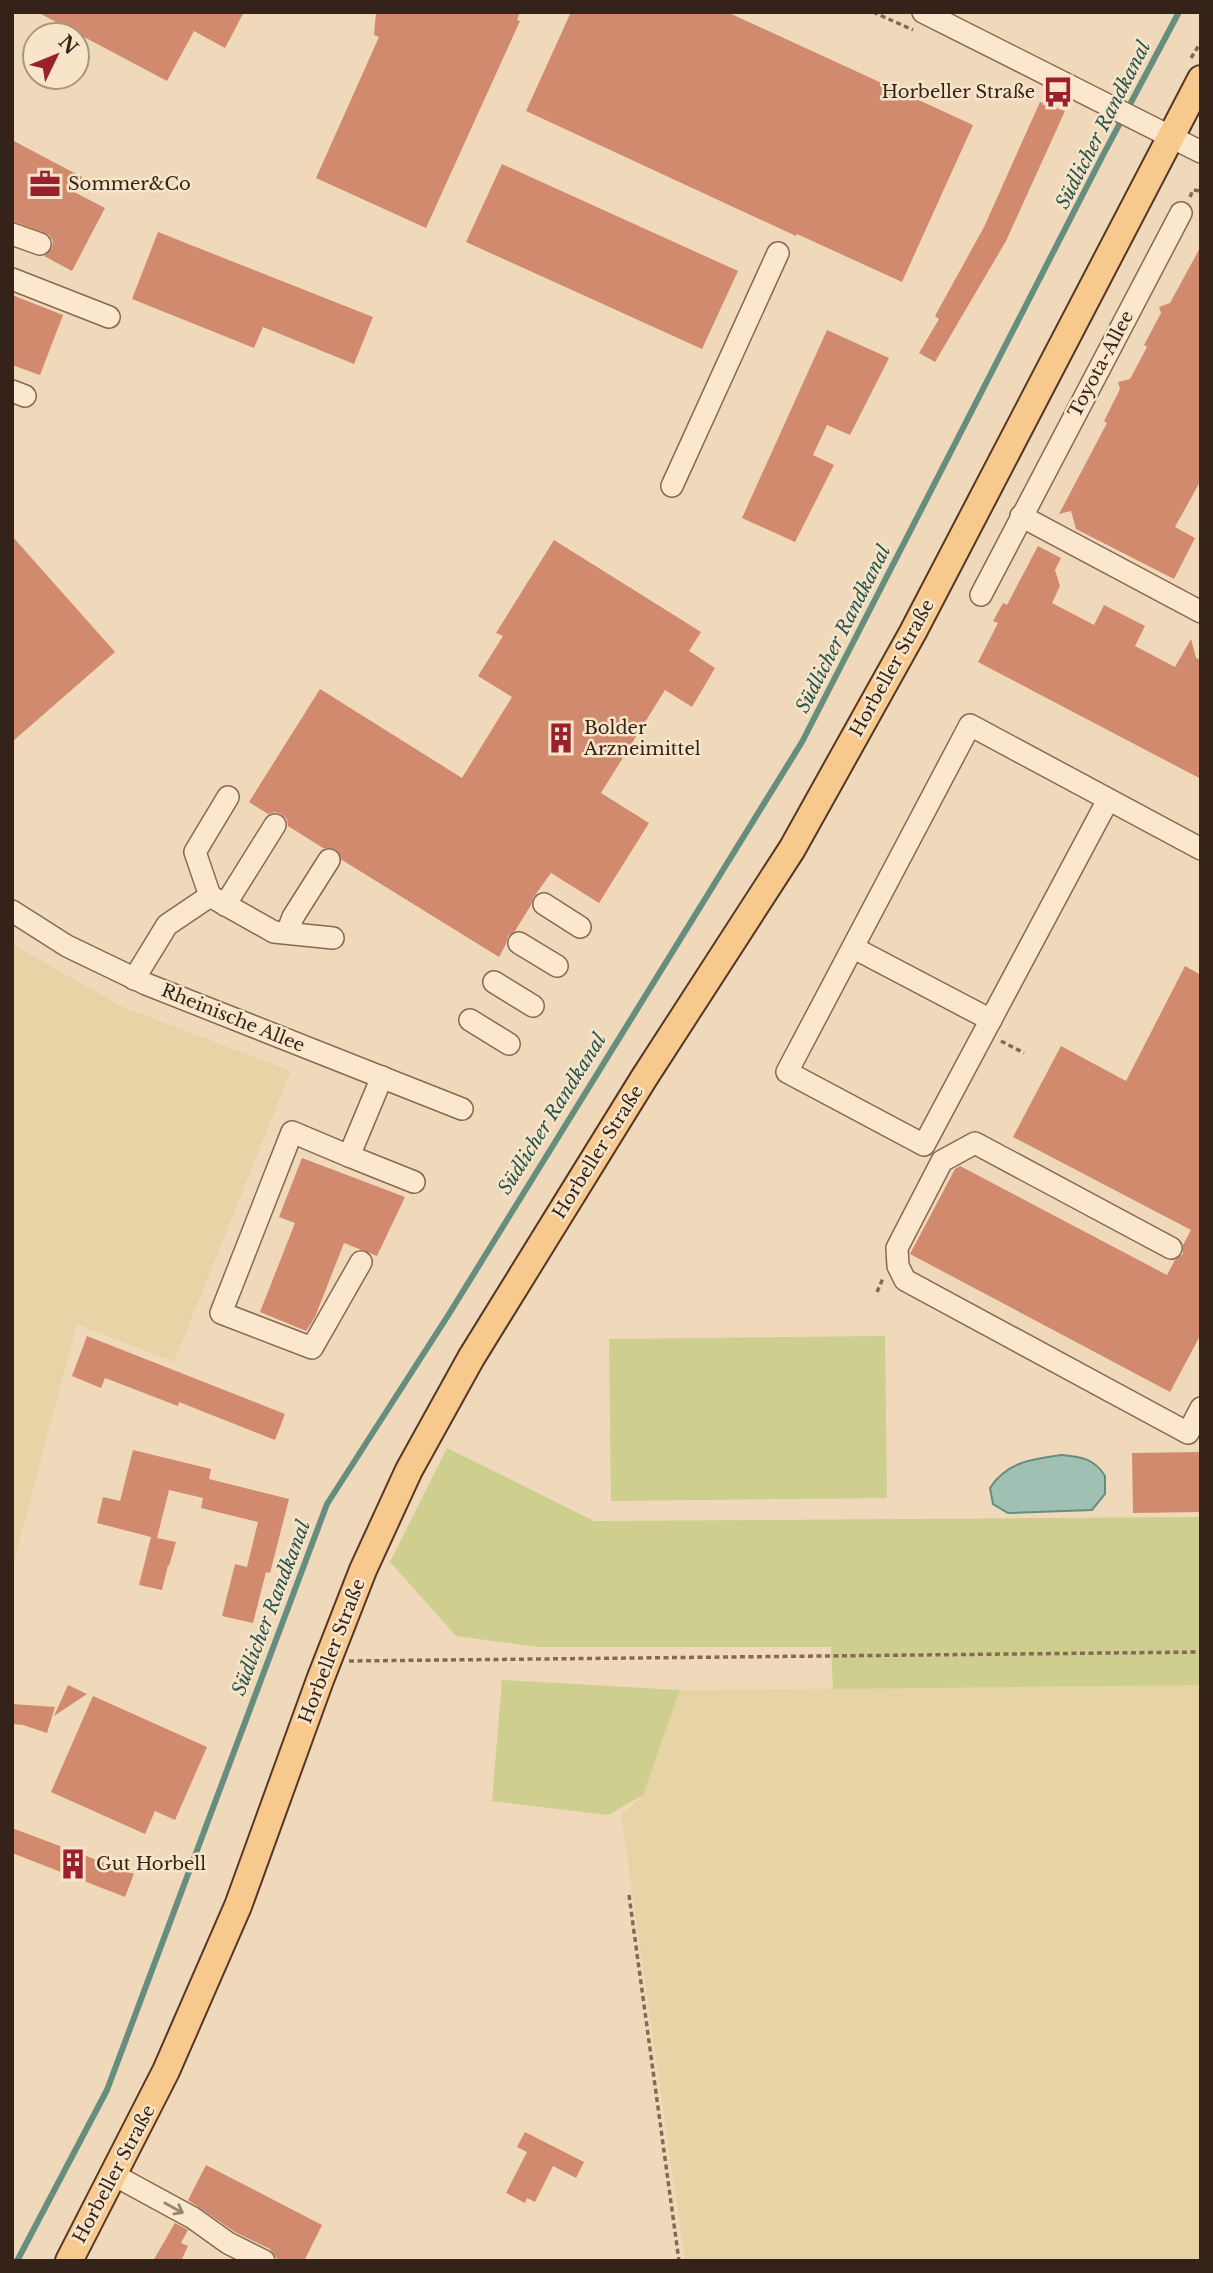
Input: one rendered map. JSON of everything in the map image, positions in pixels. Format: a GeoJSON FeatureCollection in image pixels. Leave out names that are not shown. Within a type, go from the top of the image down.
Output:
{"type":"FeatureCollection","features":[{"type":"Feature","properties":{"kind":"main road","name":"Horbeller Straße"},"geometry":{"type":"LineString","coordinates":[[69,2261],[166,2071],[237,1906],[327,1661],[363,1570],[409,1470],[458,1380],[644,1078],[792,849],[913,632],[1159,131],[1201,79]]}},
{"type":"Feature","properties":{"kind":"street"},"geometry":{"type":"LineString","coordinates":[[922,12],[1201,152]]}},
{"type":"Feature","properties":{"kind":"street","name":"Toyota-Allee"},"geometry":{"type":"LineString","coordinates":[[981,596],[1181,213]]}},
{"type":"Feature","properties":{"kind":"street"},"geometry":{"type":"LineString","coordinates":[[12,234],[40,244]]}},
{"type":"Feature","properties":{"kind":"street"},"geometry":{"type":"LineString","coordinates":[[672,486],[778,253]]}},
{"type":"Feature","properties":{"kind":"street"},"geometry":{"type":"LineString","coordinates":[[12,279],[109,317]]}},
{"type":"Feature","properties":{"kind":"street"},"geometry":{"type":"LineString","coordinates":[[1021,516],[1200,609]]}},
{"type":"Feature","properties":{"kind":"street"},"geometry":{"type":"LineString","coordinates":[[1108,800],[924,1145],[787,1072],[970,724],[1201,849]]}},
{"type":"Feature","properties":{"kind":"street"},"geometry":{"type":"LineString","coordinates":[[228,797],[195,852],[217,901],[274,932],[333,938]]}},
{"type":"Feature","properties":{"kind":"street"},"geometry":{"type":"LineString","coordinates":[[134,979],[167,925],[217,901],[275,825]]}},
{"type":"Feature","properties":{"kind":"street"},"geometry":{"type":"LineString","coordinates":[[287,933],[293,917],[329,860]]}},
{"type":"Feature","properties":{"kind":"street"},"geometry":{"type":"LineString","coordinates":[[544,904],[580,927]]}},
{"type":"Feature","properties":{"kind":"street","name":"Rheinische Allee"},"geometry":{"type":"LineString","coordinates":[[12,911],[67,946],[134,979],[462,1109]]}},
{"type":"Feature","properties":{"kind":"street"},"geometry":{"type":"LineString","coordinates":[[519,943],[557,966]]}},
{"type":"Feature","properties":{"kind":"street"},"geometry":{"type":"LineString","coordinates":[[854,948],[988,1026]]}},
{"type":"Feature","properties":{"kind":"street"},"geometry":{"type":"LineString","coordinates":[[494,982],[533,1006]]}},
{"type":"Feature","properties":{"kind":"street"},"geometry":{"type":"LineString","coordinates":[[470,1020],[509,1044]]}},
{"type":"Feature","properties":{"kind":"street"},"geometry":{"type":"LineString","coordinates":[[349,1156],[382,1077]]}},
{"type":"Feature","properties":{"kind":"street"},"geometry":{"type":"LineString","coordinates":[[362,1262],[312,1348],[221,1313],[292,1132],[414,1182]]}},
{"type":"Feature","properties":{"kind":"street"},"geometry":{"type":"LineString","coordinates":[[1171,1248],[975,1143],[942,1161],[897,1248],[898,1266],[905,1280],[1188,1433],[1201,1408]]}},
{"type":"Feature","properties":{"kind":"street"},"geometry":{"type":"LineString","coordinates":[[114,2175],[193,2218],[228,2243],[264,2261]]}},
{"type":"Feature","properties":{"kind":"path"},"geometry":{"type":"LineString","coordinates":[[988,1026],[1024,1053]]}},
{"type":"Feature","properties":{"kind":"path"},"geometry":{"type":"LineString","coordinates":[[327,1661],[1201,1652]]}},
{"type":"Feature","properties":{"kind":"path"},"geometry":{"type":"LineString","coordinates":[[629,1895],[679,2261]]}},
{"type":"Feature","properties":{"kind":"shaded area"},"geometry":{"type":"Polygon","coordinates":[[[12,944],[123,1007],[291,1071],[174,1362],[77,1324],[12,1569],[12,944]]]}},
{"type":"Feature","properties":{"kind":"shaded area"},"geometry":{"type":"Polygon","coordinates":[[[1061,1455],[1086,1460],[1096,1465],[1105,1476],[1105,1494],[1092,1510],[1008,1513],[993,1504],[990,1488],[1004,1472],[1030,1460],[1061,1455]]]}},
{"type":"Feature","properties":{"kind":"shaded area"},"geometry":{"type":"Polygon","coordinates":[[[1201,1685],[1201,2261],[685,2261],[621,1815],[643,1795],[680,1690],[1201,1685]]]}},
{"type":"Feature","properties":{"kind":"green space"},"geometry":{"type":"Polygon","coordinates":[[[885,1336],[887,1498],[611,1501],[609,1339],[885,1336]]]}},
{"type":"Feature","properties":{"kind":"green space"},"geometry":{"type":"Polygon","coordinates":[[[447,1448],[594,1521],[1201,1517],[1201,1685],[833,1689],[831,1647],[538,1647],[456,1636],[390,1562],[447,1448]]]}},
{"type":"Feature","properties":{"kind":"green space"},"geometry":{"type":"Polygon","coordinates":[[[502,1680],[680,1690],[643,1795],[608,1815],[492,1801],[502,1680]]]}},
{"type":"Feature","properties":{"kind":"building"},"geometry":{"type":"Polygon","coordinates":[[[37,12],[244,12],[225,48],[194,31],[167,81],[91,41],[91,21],[54,21],[37,12]]]}},
{"type":"Feature","properties":{"kind":"building"},"geometry":{"type":"Polygon","coordinates":[[[376,12],[520,12],[517,20],[520,21],[426,228],[316,178],[379,37],[374,35],[376,12]]]}},
{"type":"Feature","properties":{"kind":"building"},"geometry":{"type":"Polygon","coordinates":[[[571,12],[727,12],[973,125],[902,282],[526,111],[571,12]]]}},
{"type":"Feature","properties":{"kind":"building"},"geometry":{"type":"Polygon","coordinates":[[[1040,102],[1065,111],[1006,241],[935,362],[919,353],[939,319],[935,316],[984,227],[1040,102]]]}},
{"type":"Feature","properties":{"kind":"building","name":"Sommer&Co"},"geometry":{"type":"Polygon","coordinates":[[[12,140],[82,177],[74,192],[105,208],[72,271],[44,256],[52,248],[53,241],[49,235],[12,221],[12,140]]]}},
{"type":"Feature","properties":{"kind":"building"},"geometry":{"type":"Polygon","coordinates":[[[502,164],[738,271],[702,349],[466,242],[502,164]]]}},
{"type":"Feature","properties":{"kind":"building"},"geometry":{"type":"Polygon","coordinates":[[[158,232],[373,317],[354,364],[263,327],[254,348],[132,299],[158,232]]]}},
{"type":"Feature","properties":{"kind":"building"},"geometry":{"type":"Polygon","coordinates":[[[1201,246],[1201,480],[1175,527],[1195,538],[1174,579],[1076,529],[1071,511],[1059,514],[1107,423],[1104,421],[1120,389],[1118,382],[1130,379],[1161,313],[1159,307],[1170,303],[1201,246]]]}},
{"type":"Feature","properties":{"kind":"building"},"geometry":{"type":"Polygon","coordinates":[[[12,295],[63,315],[40,375],[12,365],[12,295]]]}},
{"type":"Feature","properties":{"kind":"building"},"geometry":{"type":"Polygon","coordinates":[[[827,330],[889,358],[850,435],[827,425],[813,455],[834,465],[795,542],[742,518],[827,330]]]}},
{"type":"Feature","properties":{"kind":"building"},"geometry":{"type":"Polygon","coordinates":[[[12,536],[115,652],[12,742],[12,536]]]}},
{"type":"Feature","properties":{"kind":"building","name":"Bolder Arzneimittel"},"geometry":{"type":"Polygon","coordinates":[[[554,540],[701,632],[689,651],[715,668],[692,707],[665,690],[601,793],[649,823],[599,903],[551,873],[533,898],[515,931],[508,936],[499,957],[342,860],[335,849],[323,848],[288,826],[287,819],[281,814],[268,814],[249,802],[320,689],[462,778],[512,697],[478,676],[503,636],[496,633],[554,540]]]}},
{"type":"Feature","properties":{"kind":"building"},"geometry":{"type":"Polygon","coordinates":[[[1038,546],[1061,558],[1055,570],[1060,586],[1052,603],[1094,625],[1104,605],[1145,626],[1135,646],[1175,667],[1191,639],[1196,658],[1201,660],[1201,779],[978,662],[998,623],[993,621],[1003,603],[1007,605],[1038,546]]]}},
{"type":"Feature","properties":{"kind":"building"},"geometry":{"type":"Polygon","coordinates":[[[1185,966],[1201,975],[1201,1334],[1170,1392],[910,1254],[955,1169],[960,1166],[1167,1275],[1175,1260],[1183,1254],[1183,1245],[1191,1230],[1013,1137],[1061,1046],[1126,1081],[1185,966]]]}},
{"type":"Feature","properties":{"kind":"building"},"geometry":{"type":"Polygon","coordinates":[[[302,1158],[405,1197],[377,1256],[344,1243],[315,1317],[306,1331],[260,1312],[295,1223],[279,1217],[302,1158]]]}},
{"type":"Feature","properties":{"kind":"building"},"geometry":{"type":"Polygon","coordinates":[[[87,1336],[285,1414],[275,1440],[179,1402],[178,1406],[105,1378],[101,1388],[72,1376],[87,1336]]]}},
{"type":"Feature","properties":{"kind":"building"},"geometry":{"type":"Polygon","coordinates":[[[133,1450],[211,1469],[209,1479],[289,1499],[270,1573],[266,1572],[253,1623],[222,1616],[235,1564],[247,1567],[258,1522],[201,1508],[203,1498],[169,1490],[157,1538],[176,1542],[162,1590],[139,1585],[151,1537],[97,1523],[103,1497],[120,1501],[133,1450]]]}},
{"type":"Feature","properties":{"kind":"building"},"geometry":{"type":"Polygon","coordinates":[[[1201,1452],[1201,1512],[1133,1513],[1132,1453],[1201,1452]]]}},
{"type":"Feature","properties":{"kind":"building"},"geometry":{"type":"Polygon","coordinates":[[[68,1685],[87,1694],[54,1716],[68,1685]]]}},
{"type":"Feature","properties":{"kind":"building"},"geometry":{"type":"Polygon","coordinates":[[[93,1696],[207,1747],[175,1820],[155,1811],[145,1834],[51,1792],[93,1696]]]}},
{"type":"Feature","properties":{"kind":"building"},"geometry":{"type":"Polygon","coordinates":[[[12,1704],[55,1707],[47,1733],[12,1724],[12,1704]]]}},
{"type":"Feature","properties":{"kind":"building","name":"Gut Horbell"},"geometry":{"type":"Polygon","coordinates":[[[12,1828],[134,1874],[125,1897],[12,1853],[12,1828]]]}},
{"type":"Feature","properties":{"kind":"building"},"geometry":{"type":"Polygon","coordinates":[[[525,2132],[584,2162],[576,2178],[553,2166],[535,2202],[527,2198],[525,2203],[506,2193],[527,2152],[517,2147],[525,2132]]]}},
{"type":"Feature","properties":{"kind":"building"},"geometry":{"type":"Polygon","coordinates":[[[206,2165],[322,2225],[304,2261],[279,2261],[270,2249],[235,2232],[188,2200],[206,2165]]]}},
{"type":"Feature","properties":{"kind":"building"},"geometry":{"type":"Polygon","coordinates":[[[175,2223],[188,2230],[181,2243],[188,2246],[181,2261],[153,2261],[175,2223]]]}},
{"type":"Feature","properties":{"kind":"waterway","name":"Südlicher Randkanal"},"geometry":{"type":"LineString","coordinates":[[17,2261],[107,2090],[327,1504],[449,1314],[802,742],[1179,12]]}},
{"type":"Feature","properties":{"kind":"place","name":"Horbeller Straße"},"geometry":{"type":"Point","coordinates":[1058,92]}},
{"type":"Feature","properties":{"kind":"place","name":"Sommer&Co"},"geometry":{"type":"Point","coordinates":[45,184]}},
{"type":"Feature","properties":{"kind":"place","name":"Bolder Arzneimittel"},"geometry":{"type":"Point","coordinates":[561,738]}},
{"type":"Feature","properties":{"kind":"place","name":"Gut Horbell"},"geometry":{"type":"Point","coordinates":[73,1864]}}]}
